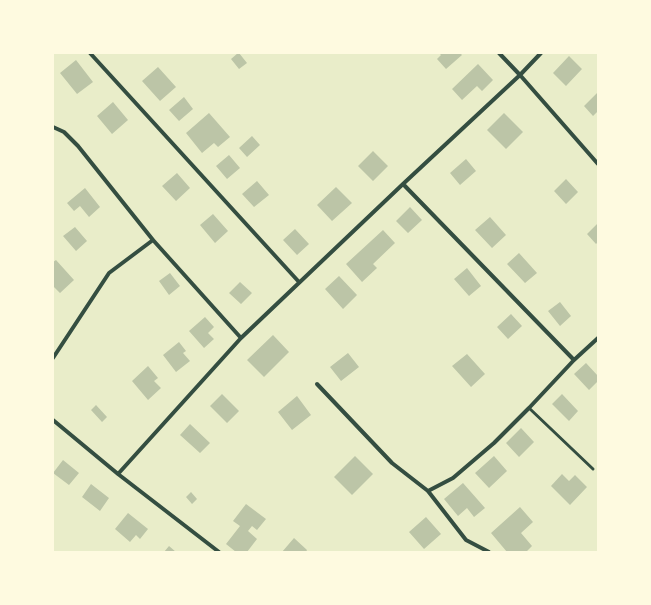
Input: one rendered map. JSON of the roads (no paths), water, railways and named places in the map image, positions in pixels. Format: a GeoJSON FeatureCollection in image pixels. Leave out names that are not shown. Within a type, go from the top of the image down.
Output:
{"type":"FeatureCollection","features":[{"type":"Feature","properties":{"kind":"street"},"geometry":{"type":"LineString","coordinates":[[90,53],[299,282]]}},
{"type":"Feature","properties":{"kind":"street"},"geometry":{"type":"LineString","coordinates":[[499,53],[598,164]]}},
{"type":"Feature","properties":{"kind":"street"},"geometry":{"type":"LineString","coordinates":[[118,474],[241,338],[520,75],[541,53]]}},
{"type":"Feature","properties":{"kind":"street"},"geometry":{"type":"LineString","coordinates":[[53,127],[64,132],[78,146],[153,240],[241,338]]}},
{"type":"Feature","properties":{"kind":"street"},"geometry":{"type":"LineString","coordinates":[[403,184],[574,360]]}},
{"type":"Feature","properties":{"kind":"street"},"geometry":{"type":"LineString","coordinates":[[53,358],[109,273],[153,240]]}},
{"type":"Feature","properties":{"kind":"street"},"geometry":{"type":"LineString","coordinates":[[428,491],[453,478],[494,443],[530,408],[574,360],[598,338]]}},
{"type":"Feature","properties":{"kind":"street"},"geometry":{"type":"LineString","coordinates":[[317,384],[392,464],[428,491],[466,540],[489,552]]}},
{"type":"Feature","properties":{"kind":"street"},"geometry":{"type":"LineString","coordinates":[[53,420],[118,474],[219,552]]}},
{"type":"Feature","properties":{"kind":"lane"},"geometry":{"type":"LineString","coordinates":[[530,408],[593,470]]}}]}
